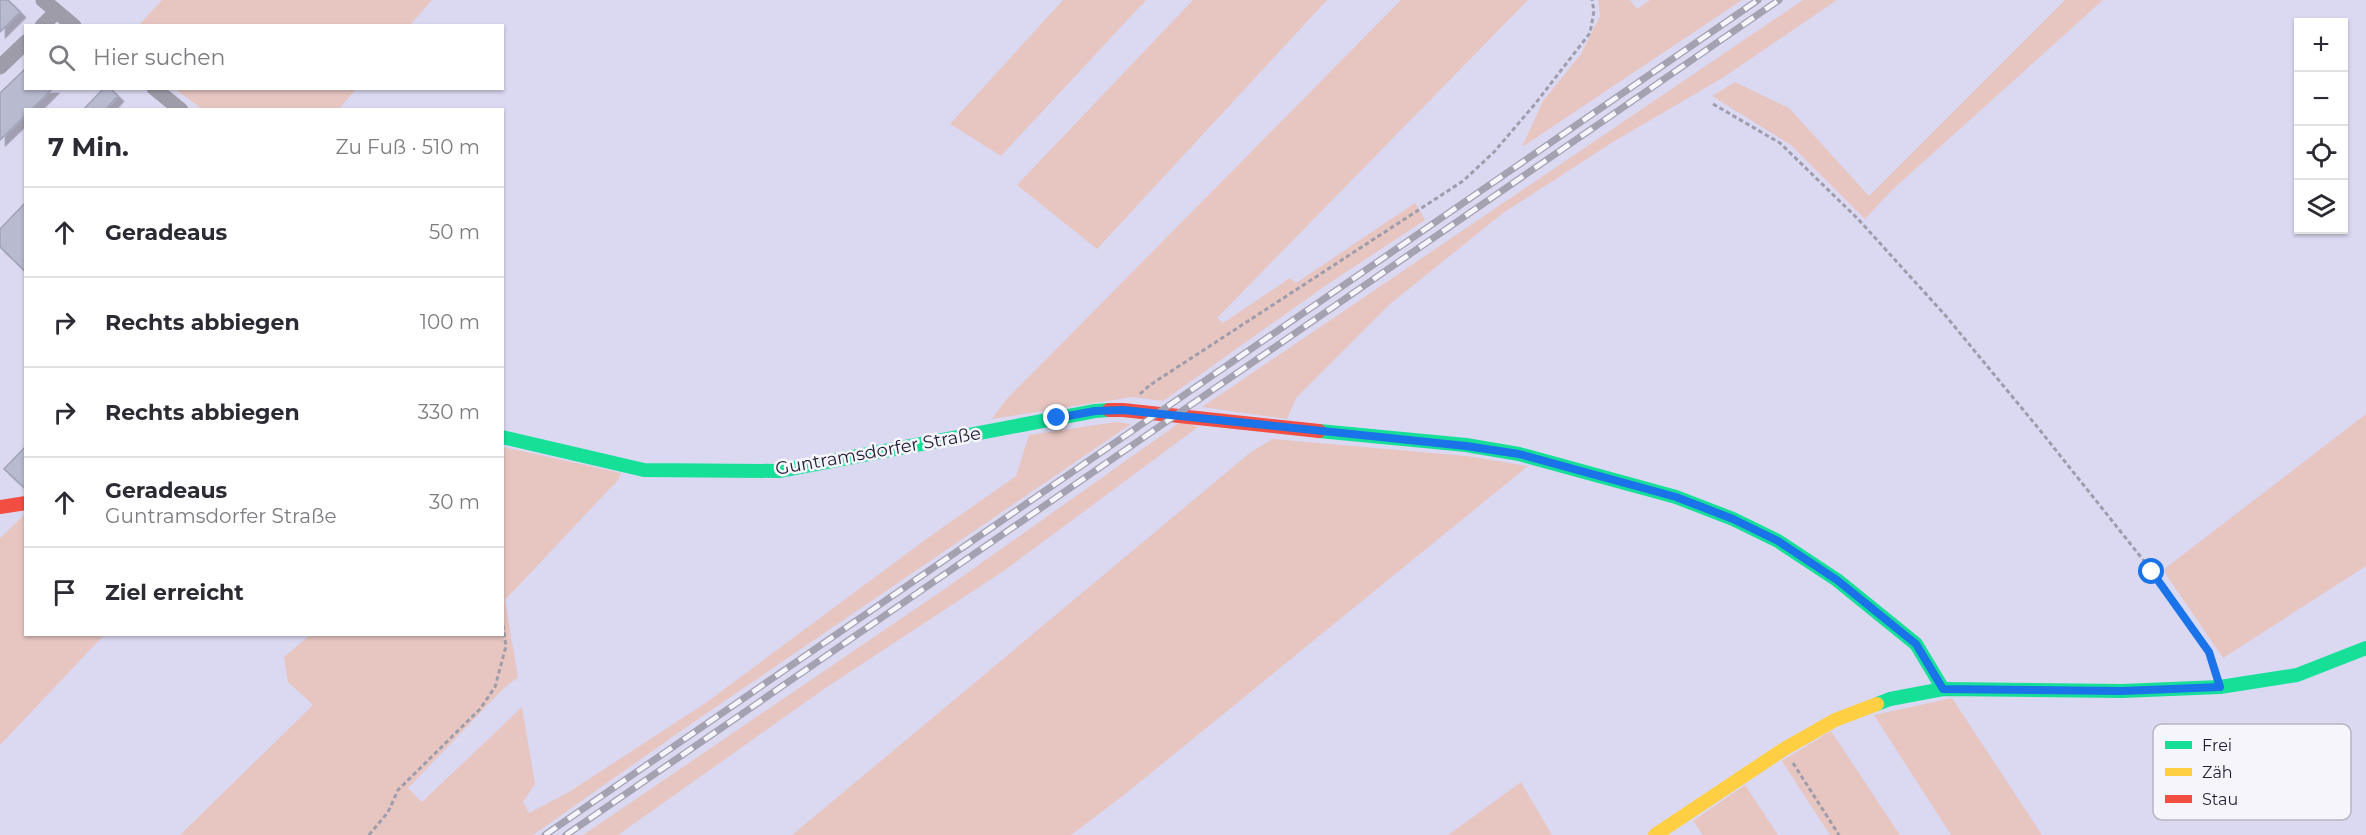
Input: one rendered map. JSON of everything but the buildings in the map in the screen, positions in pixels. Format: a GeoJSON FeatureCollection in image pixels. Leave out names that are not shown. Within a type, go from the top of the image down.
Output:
{"type":"FeatureCollection","features":[{"type":"Feature","properties":{"kind":"street"},"geometry":{"type":"LineString","coordinates":[[43,0],[71,24]]}},
{"type":"Feature","properties":{"kind":"street"},"geometry":{"type":"LineString","coordinates":[[44,24],[56,12]]}},
{"type":"Feature","properties":{"kind":"street"},"geometry":{"type":"LineString","coordinates":[[0,67],[24,44]]}},
{"type":"Feature","properties":{"kind":"street"},"geometry":{"type":"LineString","coordinates":[[156,90],[179,108]]}},
{"type":"Feature","properties":{"kind":"street","name":"Guntramsdorfer Straße"},"geometry":{"type":"LineString","coordinates":[[504,437],[644,471],[779,471],[1086,412],[1123,410],[1476,447],[1519,454],[1676,497],[1733,519],[1778,541],[1837,580],[1916,644],[1943,689]]}},
{"type":"Feature","properties":{"kind":"street"},"geometry":{"type":"LineString","coordinates":[[0,507],[24,503]]}},
{"type":"Feature","properties":{"kind":"street"},"geometry":{"type":"LineString","coordinates":[[1654,835],[1784,749],[1835,720],[1879,703],[1943,689],[2122,691],[2220,687],[2297,675],[2366,648]]}},
{"type":"Feature","properties":{"kind":"path"},"geometry":{"type":"LineString","coordinates":[[1123,410],[1150,385],[1463,181],[1494,152],[1590,33],[1594,11],[1592,0]]}},
{"type":"Feature","properties":{"kind":"path"},"geometry":{"type":"LineString","coordinates":[[1713,104],[1780,143],[1858,219],[1945,315],[2040,429],[2152,572],[2209,652],[2220,687]]}},
{"type":"Feature","properties":{"kind":"path"},"geometry":{"type":"LineString","coordinates":[[369,835],[388,812],[398,790],[480,709],[495,687],[506,646],[504,633]]}},
{"type":"Feature","properties":{"kind":"path"},"geometry":{"type":"LineString","coordinates":[[1784,749],[1839,835]]}},
{"type":"Feature","properties":{"kind":"shaded area"},"geometry":{"type":"Polygon","coordinates":[[[162,0],[432,0],[411,24],[140,24],[162,0]]]}},
{"type":"Feature","properties":{"kind":"shaded area"},"geometry":{"type":"Polygon","coordinates":[[[1063,0],[1146,0],[1001,156],[950,124],[1063,0]]]}},
{"type":"Feature","properties":{"kind":"shaded area"},"geometry":{"type":"Polygon","coordinates":[[[1193,0],[1327,0],[1097,249],[1017,185],[1193,0]]]}},
{"type":"Feature","properties":{"kind":"shaded area"},"geometry":{"type":"Polygon","coordinates":[[[1401,0],[1528,0],[1217,318],[1223,323],[1290,278],[1296,283],[1415,203],[1425,220],[1325,286],[1163,401],[1132,397],[992,419],[1005,401],[1401,0]]]}},
{"type":"Feature","properties":{"kind":"shaded area"},"geometry":{"type":"Polygon","coordinates":[[[1598,0],[1630,0],[1637,9],[1650,0],[1742,0],[1522,147],[1543,101],[1581,54],[1600,16],[1598,0]]]}},
{"type":"Feature","properties":{"kind":"shaded area"},"geometry":{"type":"Polygon","coordinates":[[[1803,0],[1837,0],[1724,77],[1613,142],[1503,213],[1390,304],[1296,398],[1287,419],[1202,407],[1803,0]]]}},
{"type":"Feature","properties":{"kind":"shaded area"},"geometry":{"type":"Polygon","coordinates":[[[2065,0],[2103,0],[1892,190],[1865,219],[1791,145],[1712,96],[1735,82],[1789,108],[1869,196],[2065,0]]]}},
{"type":"Feature","properties":{"kind":"shaded area"},"geometry":{"type":"Polygon","coordinates":[[[176,90],[355,90],[340,108],[201,108],[176,90]]]}},
{"type":"Feature","properties":{"kind":"shaded area"},"geometry":{"type":"Polygon","coordinates":[[[2366,414],[2366,566],[2223,658],[2163,570],[2366,414]]]}},
{"type":"Feature","properties":{"kind":"shaded area"},"geometry":{"type":"Polygon","coordinates":[[[1182,421],[1198,427],[1005,570],[824,689],[618,835],[583,835],[946,588],[1182,421]]]}},
{"type":"Feature","properties":{"kind":"shaded area"},"geometry":{"type":"Polygon","coordinates":[[[1116,422],[1131,424],[688,726],[533,835],[180,835],[313,705],[288,682],[284,657],[309,636],[504,636],[504,447],[621,473],[618,480],[505,600],[518,677],[504,688],[408,788],[422,802],[522,707],[535,784],[523,802],[529,813],[569,792],[707,702],[929,537],[1016,476],[1029,435],[1116,422]]]}},
{"type":"Feature","properties":{"kind":"shaded area"},"geometry":{"type":"Polygon","coordinates":[[[1273,439],[1467,456],[1528,466],[1124,795],[1071,835],[792,835],[1251,452],[1273,439]]]}},
{"type":"Feature","properties":{"kind":"shaded area"},"geometry":{"type":"Polygon","coordinates":[[[24,515],[24,636],[103,636],[0,745],[0,538],[24,515]]]}},
{"type":"Feature","properties":{"kind":"shaded area"},"geometry":{"type":"Polygon","coordinates":[[[1952,698],[2042,835],[1951,835],[1874,715],[1952,698]]]}},
{"type":"Feature","properties":{"kind":"shaded area"},"geometry":{"type":"Polygon","coordinates":[[[1831,731],[1900,835],[1830,835],[1782,761],[1831,731]]]}},
{"type":"Feature","properties":{"kind":"shaded area"},"geometry":{"type":"Polygon","coordinates":[[[1521,782],[1552,835],[1448,835],[1521,782]]]}},
{"type":"Feature","properties":{"kind":"shaded area"},"geometry":{"type":"Polygon","coordinates":[[[1745,785],[1778,835],[1703,835],[1693,821],[1745,785]]]}},
{"type":"Feature","properties":{"kind":"railway"},"geometry":{"type":"LineString","coordinates":[[545,835],[1758,0]]}},
{"type":"Feature","properties":{"kind":"railway"},"geometry":{"type":"LineString","coordinates":[[566,835],[1779,0]]}},
{"type":"Feature","properties":{"kind":"traffic: fast"},"geometry":{"type":"LineString","coordinates":[[504,437],[644,470],[779,471],[1109,410]]}},
{"type":"Feature","properties":{"kind":"traffic: fast"},"geometry":{"type":"LineString","coordinates":[[1319,431],[1466,445],[1519,454],[1676,497],[1733,519],[1778,541],[1837,580],[1916,644],[1943,689]]}},
{"type":"Feature","properties":{"kind":"traffic: fast"},"geometry":{"type":"LineString","coordinates":[[1877,704],[1890,699],[1943,689],[2122,691],[2220,687],[2297,675],[2366,648]]}},
{"type":"Feature","properties":{"kind":"traffic: slow"},"geometry":{"type":"LineString","coordinates":[[1655,835],[1784,749],[1835,720],[1877,704]]}},
{"type":"Feature","properties":{"kind":"traffic: jam"},"geometry":{"type":"LineString","coordinates":[[1109,410],[1319,431]]}},
{"type":"Feature","properties":{"kind":"traffic: jam"},"geometry":{"type":"LineString","coordinates":[[0,507],[24,503]]}},
{"type":"Feature","properties":{"kind":"route"},"geometry":{"type":"LineString","coordinates":[[1057,418],[1095,411],[1123,410],[1466,446],[1519,454],[1676,497],[1733,519],[1778,541],[1837,580],[1916,644],[1943,689],[2122,691],[2220,687],[2209,652],[2152,572]]}}]}
